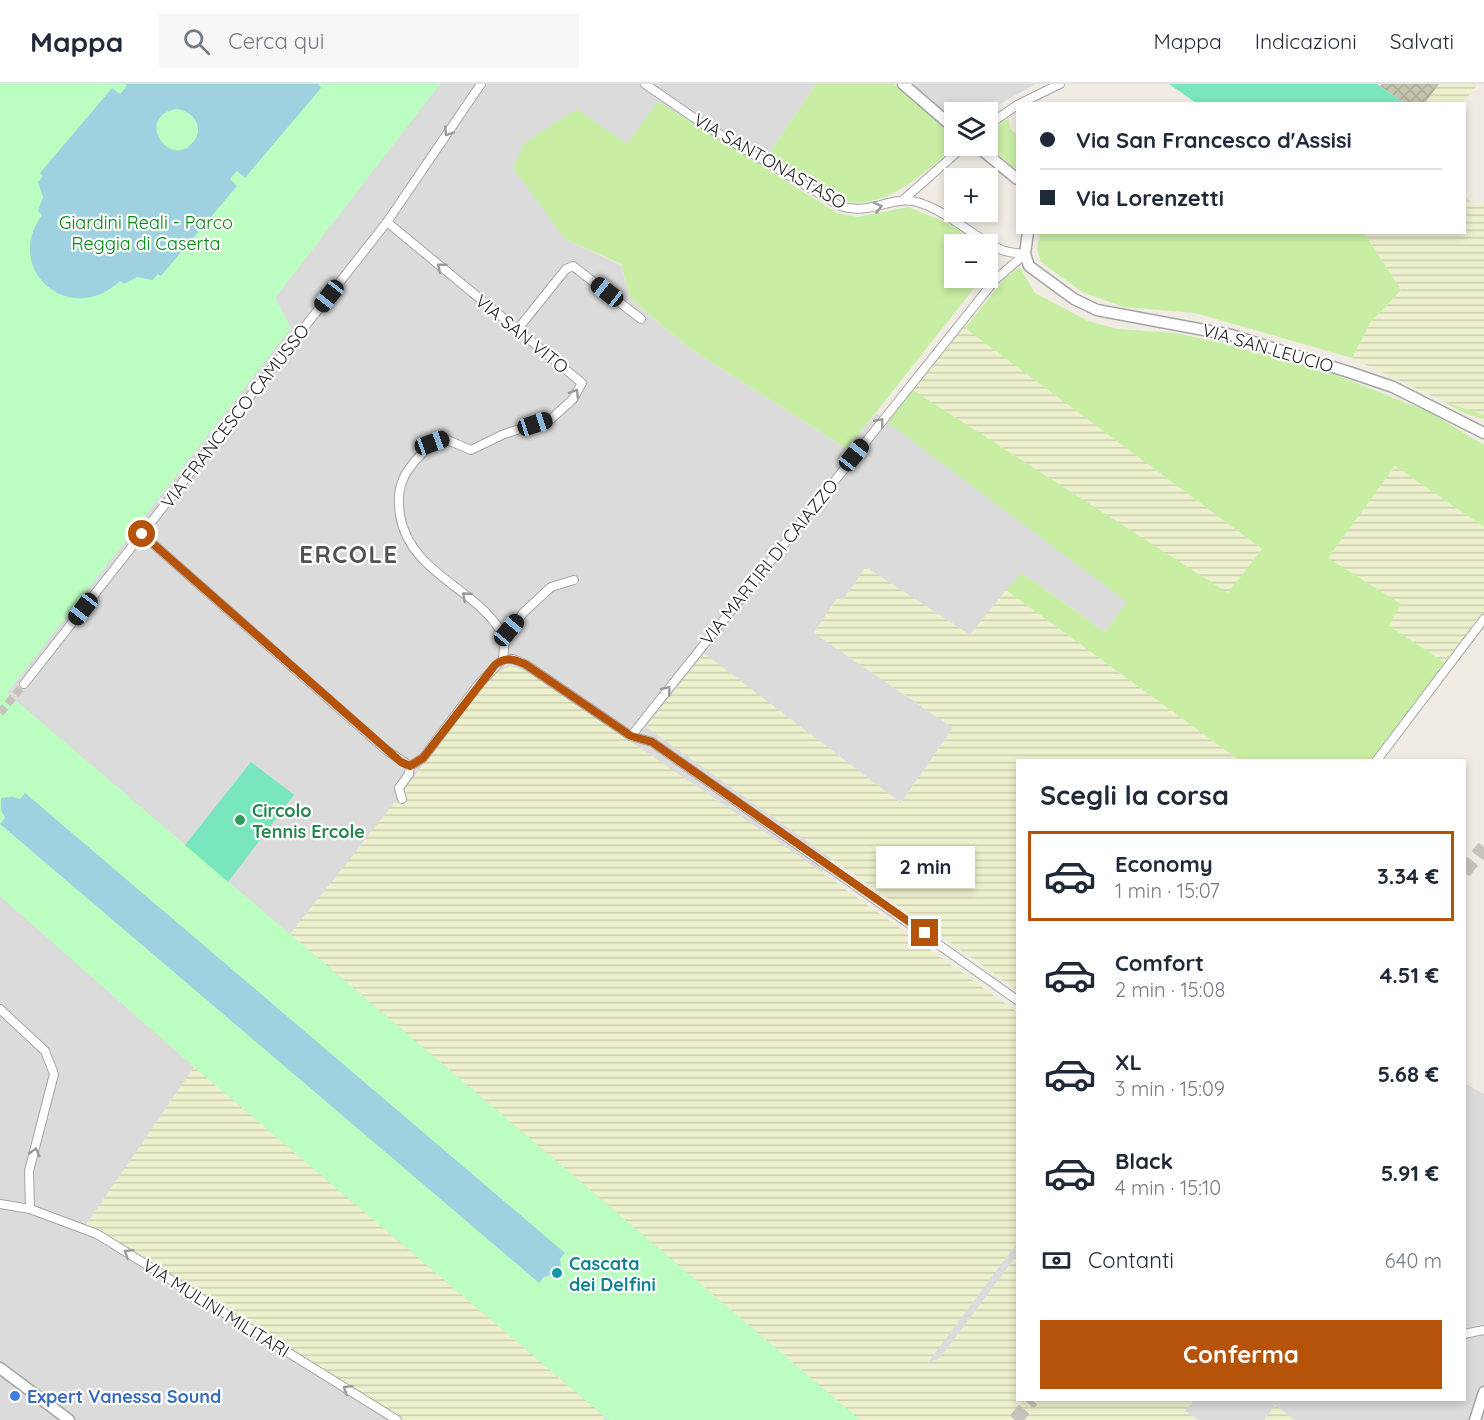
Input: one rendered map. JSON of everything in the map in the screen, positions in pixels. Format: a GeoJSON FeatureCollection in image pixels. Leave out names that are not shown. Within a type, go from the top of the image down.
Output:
{"type":"FeatureCollection","features":[{"type":"Feature","properties":{"kind":"street","name":"VIA FRANCESCO CAMUSSO"},"geometry":{"type":"LineString","coordinates":[[24,684],[387,222],[481,84]]}},
{"type":"Feature","properties":{"kind":"street","name":"VIA SANTONASTASO"},"geometry":{"type":"LineString","coordinates":[[645,84],[715,131],[840,206],[861,211],[903,200],[953,156]]}},
{"type":"Feature","properties":{"kind":"street"},"geometry":{"type":"LineString","coordinates":[[903,84],[944,119]]}},
{"type":"Feature","properties":{"kind":"street"},"geometry":{"type":"LineString","coordinates":[[1022,102],[1060,84]]}},
{"type":"Feature","properties":{"kind":"street"},"geometry":{"type":"LineString","coordinates":[[998,118],[1016,105]]}},
{"type":"Feature","properties":{"kind":"street"},"geometry":{"type":"LineString","coordinates":[[989,156],[1016,178]]}},
{"type":"Feature","properties":{"kind":"street"},"geometry":{"type":"LineString","coordinates":[[903,200],[918,202],[1004,251],[1025,254],[1028,234]]}},
{"type":"Feature","properties":{"kind":"street","name":"VIA SAN VITO"},"geometry":{"type":"LineString","coordinates":[[387,222],[582,383],[573,399],[551,419],[504,434],[471,450],[445,439],[432,443],[411,466],[400,485],[398,502],[403,531],[412,549],[432,570],[488,616],[505,639]]}},
{"type":"Feature","properties":{"kind":"street","name":"VIA SAN LEUCIO"},"geometry":{"type":"LineString","coordinates":[[1025,254],[1029,266],[1074,300],[1097,310],[1231,334],[1338,368],[1393,387],[1484,433]]}},
{"type":"Feature","properties":{"kind":"street","name":"VIA MARTIRI DI CAIAZZO"},"geometry":{"type":"LineString","coordinates":[[631,736],[980,297],[995,280],[1025,254]]}},
{"type":"Feature","properties":{"kind":"street"},"geometry":{"type":"LineString","coordinates":[[517,330],[566,269],[573,266],[641,319]]}},
{"type":"Feature","properties":{"kind":"street"},"geometry":{"type":"LineString","coordinates":[[142,534],[386,750],[410,766]]}},
{"type":"Feature","properties":{"kind":"street"},"geometry":{"type":"LineString","coordinates":[[410,766],[423,758],[478,685],[503,659],[505,639],[509,630],[542,593],[551,587],[574,580]]}},
{"type":"Feature","properties":{"kind":"street"},"geometry":{"type":"LineString","coordinates":[[1378,759],[1484,619]]}},
{"type":"Feature","properties":{"kind":"street"},"geometry":{"type":"LineString","coordinates":[[503,659],[513,659],[525,664],[631,736],[652,742],[1016,999]]}},
{"type":"Feature","properties":{"kind":"street"},"geometry":{"type":"LineString","coordinates":[[402,799],[399,788],[409,774],[410,766]]}},
{"type":"Feature","properties":{"kind":"street"},"geometry":{"type":"LineString","coordinates":[[0,1009],[45,1051],[54,1074],[30,1171],[30,1209]]}},
{"type":"Feature","properties":{"kind":"street","name":"VIA MULINI MILITARI"},"geometry":{"type":"LineString","coordinates":[[0,1204],[30,1209],[97,1234],[397,1420]]}},
{"type":"Feature","properties":{"kind":"street"},"geometry":{"type":"LineString","coordinates":[[1466,1334],[1484,1330]]}},
{"type":"Feature","properties":{"kind":"street"},"geometry":{"type":"LineString","coordinates":[[0,1368],[69,1420]]}},
{"type":"Feature","properties":{"kind":"street"},"geometry":{"type":"LineString","coordinates":[[1475,1420],[1484,1392]]}},
{"type":"Feature","properties":{"kind":"shaded area"},"geometry":{"type":"Polygon","coordinates":[[[0,84],[816,84],[762,164],[565,239],[621,265],[630,298],[688,347],[847,449],[876,413],[1128,602],[1105,632],[1022,573],[970,635],[866,567],[842,601],[838,599],[814,633],[953,728],[901,803],[882,789],[647,726],[833,857],[807,891],[1016,1033],[1016,1401],[1466,1401],[1466,1084],[1484,1094],[1484,1420],[0,1420],[0,84]]]}},
{"type":"Feature","properties":{"kind":"shaded area"},"geometry":{"type":"Polygon","coordinates":[[[902,84],[1035,84],[998,105],[998,102],[944,102],[944,120],[902,84]]]}},
{"type":"Feature","properties":{"kind":"shaded area"},"geometry":{"type":"Polygon","coordinates":[[[1382,84],[1439,84],[1426,102],[1403,102],[1380,86],[1382,84]]]}},
{"type":"Feature","properties":{"kind":"shaded area"},"geometry":{"type":"Polygon","coordinates":[[[1439,84],[1478,84],[1464,102],[1426,102],[1439,84]]]}},
{"type":"Feature","properties":{"kind":"shaded area"},"geometry":{"type":"Polygon","coordinates":[[[1466,198],[1478,207],[1484,200],[1484,415],[1442,401],[1352,358],[1370,323],[1401,290],[1365,234],[1466,234],[1466,198]]]}},
{"type":"Feature","properties":{"kind":"shaded area"},"geometry":{"type":"Polygon","coordinates":[[[959,323],[1262,549],[1228,594],[911,389],[959,323]]]}},
{"type":"Feature","properties":{"kind":"shaded area"},"geometry":{"type":"Polygon","coordinates":[[[1395,466],[1484,527],[1484,614],[1447,664],[1388,626],[1401,604],[1327,558],[1395,466]]]}},
{"type":"Feature","properties":{"kind":"shaded area"},"geometry":{"type":"Polygon","coordinates":[[[866,567],[970,635],[1006,590],[1238,759],[1016,759],[1016,989],[646,727],[704,653],[901,803],[953,728],[814,633],[837,598],[842,601],[866,567]]]}},
{"type":"Feature","properties":{"kind":"shaded area"},"geometry":{"type":"Polygon","coordinates":[[[510,666],[527,671],[796,854],[1016,1011],[1016,1244],[927,1364],[940,1358],[1016,1256],[1016,1401],[1193,1401],[1185,1411],[1199,1420],[860,1420],[290,934],[395,802],[398,803],[402,799],[405,788],[491,676],[510,666]]]}},
{"type":"Feature","properties":{"kind":"shaded area"},"geometry":{"type":"Polygon","coordinates":[[[194,1067],[605,1417],[603,1420],[397,1420],[83,1229],[194,1067]]]}},
{"type":"Feature","properties":{"kind":"shaded area"},"geometry":{"type":"Polygon","coordinates":[[[1275,1405],[1295,1420],[1264,1420],[1275,1405]]]}},
{"type":"Feature","properties":{"kind":"green space","name":"Giardini Reali - Parco Reggia di Caserta"},"geometry":{"type":"Polygon","coordinates":[[[0,84],[440,84],[275,298],[291,328],[7,693],[860,1420],[609,1420],[194,1067],[0,896],[0,84]]]}},
{"type":"Feature","properties":{"kind":"green space"},"geometry":{"type":"Polygon","coordinates":[[[816,84],[894,84],[944,126],[944,156],[890,195],[859,203],[843,201],[768,155],[816,84]]]}},
{"type":"Feature","properties":{"kind":"green space"},"geometry":{"type":"Polygon","coordinates":[[[1169,84],[1377,84],[1403,102],[1195,102],[1169,84]]]}},
{"type":"Feature","properties":{"kind":"green space"},"geometry":{"type":"Polygon","coordinates":[[[658,101],[837,213],[858,217],[908,207],[945,222],[965,234],[944,234],[944,288],[974,288],[847,449],[688,347],[630,298],[621,264],[565,239],[513,168],[524,143],[577,109],[627,144],[658,101]]]}},
{"type":"Feature","properties":{"kind":"green space"},"geometry":{"type":"Polygon","coordinates":[[[1009,118],[1010,128],[1016,134],[1016,170],[998,153],[998,126],[1009,118]]]}},
{"type":"Feature","properties":{"kind":"green space"},"geometry":{"type":"Polygon","coordinates":[[[1040,234],[1365,234],[1401,290],[1370,323],[1352,358],[1195,313],[1124,307],[1082,292],[1041,262],[1037,249],[1040,234]]]}},
{"type":"Feature","properties":{"kind":"green space"},"geometry":{"type":"Polygon","coordinates":[[[1020,267],[1035,293],[1088,321],[1118,329],[1176,333],[1326,371],[1429,412],[1484,445],[1484,527],[1395,466],[1328,558],[1401,604],[1389,626],[1447,664],[1375,759],[1238,759],[1006,590],[1022,573],[1105,632],[1127,602],[886,421],[911,389],[1228,593],[1262,549],[965,328],[1005,278],[1020,267]]]}},
{"type":"Feature","properties":{"kind":"green space"},"geometry":{"type":"Polygon","coordinates":[[[1442,401],[1484,415],[1484,419],[1466,414],[1442,401]]]}},
{"type":"Feature","properties":{"kind":"green space","name":"Circolo Tennis Ercole"},"geometry":{"type":"Polygon","coordinates":[[[251,762],[294,795],[228,882],[185,845],[251,762]]]}},
{"type":"Feature","properties":{"kind":"water"},"geometry":{"type":"Polygon","coordinates":[[[125,84],[319,84],[321,88],[245,178],[237,171],[230,179],[237,186],[161,276],[158,274],[152,280],[137,277],[124,284],[120,281],[101,294],[81,298],[63,295],[47,286],[36,272],[30,255],[32,236],[42,215],[38,211],[43,197],[38,182],[43,176],[40,173],[112,88],[120,94],[127,86],[125,84]],[[176,109],[163,114],[157,122],[160,140],[167,147],[175,150],[185,149],[194,141],[198,130],[192,116],[176,109]]]}},
{"type":"Feature","properties":{"kind":"water"},"geometry":{"type":"Polygon","coordinates":[[[25,793],[565,1253],[560,1259],[561,1266],[556,1274],[544,1277],[539,1283],[0,824],[5,818],[1,810],[1,798],[20,799],[25,793]]]}},
{"type":"Feature","properties":{"kind":"tunnel"},"geometry":{"type":"LineString","coordinates":[[0,713],[24,684]]}},
{"type":"Feature","properties":{"kind":"tunnel"},"geometry":{"type":"LineString","coordinates":[[1466,870],[1484,847]]}},
{"type":"Feature","properties":{"kind":"tunnel"},"geometry":{"type":"LineString","coordinates":[[1015,1420],[1031,1401]]}},
{"type":"Feature","properties":{"kind":"place","name":"Circolo Tennis Ercole"},"geometry":{"type":"Point","coordinates":[240,820]}},
{"type":"Feature","properties":{"kind":"place","name":"Cascata dei Delfini"},"geometry":{"type":"Point","coordinates":[557,1273]}},
{"type":"Feature","properties":{"kind":"place","name":"Expert Vanessa Sound"},"geometry":{"type":"Point","coordinates":[15,1396]}},
{"type":"Feature","properties":{"kind":"district","name":"ERCOLE"},"geometry":{"type":"Point","coordinates":[349,554]}},
{"type":"Feature","properties":{"kind":"route"},"geometry":{"type":"LineString","coordinates":[[142,534],[401,762],[410,766],[423,758],[495,665],[503,659],[513,659],[525,664],[631,736],[652,742],[925,933]]}}]}
